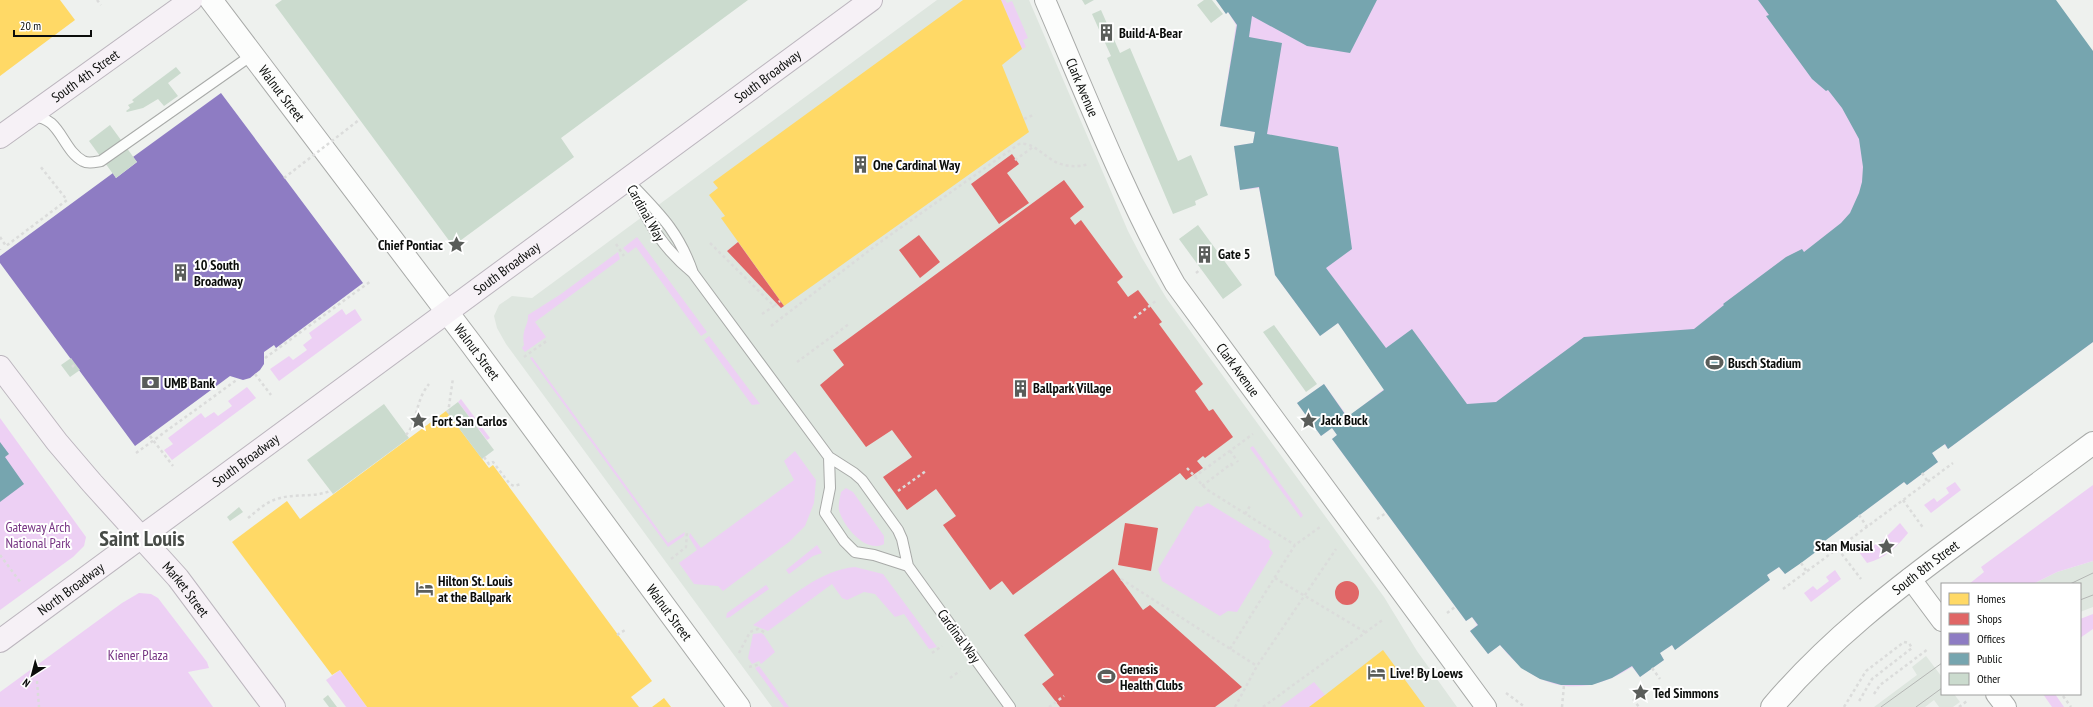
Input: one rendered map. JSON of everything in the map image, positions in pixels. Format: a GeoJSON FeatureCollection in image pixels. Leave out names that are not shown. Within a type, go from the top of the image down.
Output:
{"type":"FeatureCollection","features":[{"type":"Feature","properties":{"kind":"main road","name":"South 4th Street"},"geometry":{"type":"LineString","coordinates":[[0,137],[191,0]]}},
{"type":"Feature","properties":{"kind":"main road","name":"South Broadway"},"geometry":{"type":"LineString","coordinates":[[142,536],[871,0]]}},
{"type":"Feature","properties":{"kind":"main road","name":"Market Street"},"geometry":{"type":"LineString","coordinates":[[0,367],[72,459],[178,578],[274,707]]}},
{"type":"Feature","properties":{"kind":"main road","name":"North Broadway"},"geometry":{"type":"LineString","coordinates":[[0,641],[142,536]]}},
{"type":"Feature","properties":{"kind":"street","name":"Walnut Street"},"geometry":{"type":"LineString","coordinates":[[211,0],[447,313],[739,707]]}},
{"type":"Feature","properties":{"kind":"street","name":"Clark Avenue"},"geometry":{"type":"LineString","coordinates":[[1045,0],[1136,208],[1153,245],[1175,284],[1486,707]]}},
{"type":"Feature","properties":{"kind":"street","name":"South 8th Street"},"geometry":{"type":"LineString","coordinates":[[1772,707],[1795,680],[1856,621],[1910,578],[2093,443]]}},
{"type":"Feature","properties":{"kind":"street"},"geometry":{"type":"LineString","coordinates":[[1910,578],[1941,620]]}},
{"type":"Feature","properties":{"kind":"street"},"geometry":{"type":"LineString","coordinates":[[1997,695],[2006,707]]}},
{"type":"Feature","properties":{"kind":"lane"},"geometry":{"type":"LineString","coordinates":[[27,117],[40,116],[49,121],[82,161],[91,163],[101,162],[252,55]]}},
{"type":"Feature","properties":{"kind":"lane","name":"Cardinal Way"},"geometry":{"type":"LineString","coordinates":[[627,180],[654,232],[673,257],[693,273],[829,457],[862,480],[898,530],[908,566],[1010,707]]}},
{"type":"Feature","properties":{"kind":"lane","name":"Cardinal Way"},"geometry":{"type":"LineString","coordinates":[[627,180],[669,224],[685,250],[693,273]]}},
{"type":"Feature","properties":{"kind":"lane"},"geometry":{"type":"LineString","coordinates":[[829,457],[830,488],[825,513],[833,527],[844,542],[855,552],[874,555],[908,566]]}},
{"type":"Feature","properties":{"kind":"path"},"geometry":{"type":"LineString","coordinates":[[97,0],[101,5]]}},
{"type":"Feature","properties":{"kind":"path"},"geometry":{"type":"LineString","coordinates":[[1024,119],[1035,114]]}},
{"type":"Feature","properties":{"kind":"path"},"geometry":{"type":"LineString","coordinates":[[284,178],[359,120]]}},
{"type":"Feature","properties":{"kind":"path"},"geometry":{"type":"LineString","coordinates":[[771,326],[879,243],[1014,148],[1024,143],[1033,147],[1046,157],[1066,166],[1089,164]]}},
{"type":"Feature","properties":{"kind":"path"},"geometry":{"type":"LineString","coordinates":[[1015,160],[1033,147]]}},
{"type":"Feature","properties":{"kind":"path"},"geometry":{"type":"LineString","coordinates":[[0,237],[6,246],[67,200],[40,166]]}},
{"type":"Feature","properties":{"kind":"path"},"geometry":{"type":"LineString","coordinates":[[710,243],[774,306]]}},
{"type":"Feature","properties":{"kind":"path"},"geometry":{"type":"LineString","coordinates":[[616,244],[624,256]]}},
{"type":"Feature","properties":{"kind":"path"},"geometry":{"type":"LineString","coordinates":[[1196,273],[1201,269]]}},
{"type":"Feature","properties":{"kind":"path"},"geometry":{"type":"LineString","coordinates":[[265,358],[371,281]]}},
{"type":"Feature","properties":{"kind":"path"},"geometry":{"type":"LineString","coordinates":[[1134,318],[1157,300]]}},
{"type":"Feature","properties":{"kind":"path"},"geometry":{"type":"LineString","coordinates":[[762,314],[780,301]]}},
{"type":"Feature","properties":{"kind":"path"},"geometry":{"type":"LineString","coordinates":[[797,362],[849,324]]}},
{"type":"Feature","properties":{"kind":"path"},"geometry":{"type":"LineString","coordinates":[[524,357],[548,340]]}},
{"type":"Feature","properties":{"kind":"path"},"geometry":{"type":"LineString","coordinates":[[72,367],[75,364]]}},
{"type":"Feature","properties":{"kind":"path"},"geometry":{"type":"LineString","coordinates":[[255,374],[271,395]]}},
{"type":"Feature","properties":{"kind":"path"},"geometry":{"type":"LineString","coordinates":[[136,453],[238,378]]}},
{"type":"Feature","properties":{"kind":"path"},"geometry":{"type":"LineString","coordinates":[[448,413],[453,378]]}},
{"type":"Feature","properties":{"kind":"path"},"geometry":{"type":"LineString","coordinates":[[406,435],[412,425],[421,395],[429,384]]}},
{"type":"Feature","properties":{"kind":"path"},"geometry":{"type":"LineString","coordinates":[[1194,477],[1253,434]]}},
{"type":"Feature","properties":{"kind":"path"},"geometry":{"type":"LineString","coordinates":[[150,436],[173,466]]}},
{"type":"Feature","properties":{"kind":"path"},"geometry":{"type":"LineString","coordinates":[[1230,451],[1238,462]]}},
{"type":"Feature","properties":{"kind":"path"},"geometry":{"type":"LineString","coordinates":[[484,457],[489,464],[494,462],[510,484],[514,486],[521,484]]}},
{"type":"Feature","properties":{"kind":"path"},"geometry":{"type":"LineString","coordinates":[[1783,589],[1953,463]]}},
{"type":"Feature","properties":{"kind":"path"},"geometry":{"type":"LineString","coordinates":[[1202,486],[1231,464],[1232,466]]}},
{"type":"Feature","properties":{"kind":"path"},"geometry":{"type":"LineString","coordinates":[[1187,468],[1202,486],[1295,545]]}},
{"type":"Feature","properties":{"kind":"path"},"geometry":{"type":"LineString","coordinates":[[898,491],[926,471]]}},
{"type":"Feature","properties":{"kind":"path"},"geometry":{"type":"LineString","coordinates":[[1922,473],[1928,482]]}},
{"type":"Feature","properties":{"kind":"path"},"geometry":{"type":"LineString","coordinates":[[248,518],[265,505],[279,498],[314,496],[330,491]]}},
{"type":"Feature","properties":{"kind":"path"},"geometry":{"type":"LineString","coordinates":[[1903,500],[1924,529]]}},
{"type":"Feature","properties":{"kind":"path"},"geometry":{"type":"LineString","coordinates":[[1245,514],[1250,506]]}},
{"type":"Feature","properties":{"kind":"path"},"geometry":{"type":"LineString","coordinates":[[1377,519],[1386,513]]}},
{"type":"Feature","properties":{"kind":"path"},"geometry":{"type":"LineString","coordinates":[[1859,515],[1868,527]]}},
{"type":"Feature","properties":{"kind":"path"},"geometry":{"type":"LineString","coordinates":[[1230,649],[1295,545],[1320,527]]}},
{"type":"Feature","properties":{"kind":"path"},"geometry":{"type":"LineString","coordinates":[[671,559],[686,547],[687,531]]}},
{"type":"Feature","properties":{"kind":"path"},"geometry":{"type":"LineString","coordinates":[[1235,707],[1257,666],[1336,549]]}},
{"type":"Feature","properties":{"kind":"path"},"geometry":{"type":"LineString","coordinates":[[1838,549],[1861,579]]}},
{"type":"Feature","properties":{"kind":"path"},"geometry":{"type":"LineString","coordinates":[[0,555],[21,583]]}},
{"type":"Feature","properties":{"kind":"path"},"geometry":{"type":"LineString","coordinates":[[1801,563],[1807,572]]}},
{"type":"Feature","properties":{"kind":"path"},"geometry":{"type":"LineString","coordinates":[[1275,578],[1365,632]]}},
{"type":"Feature","properties":{"kind":"path"},"geometry":{"type":"LineString","coordinates":[[1121,579],[1257,666]]}},
{"type":"Feature","properties":{"kind":"path"},"geometry":{"type":"LineString","coordinates":[[1447,613],[1455,607]]}},
{"type":"Feature","properties":{"kind":"path"},"geometry":{"type":"LineString","coordinates":[[1263,707],[1384,619]]}},
{"type":"Feature","properties":{"kind":"path"},"geometry":{"type":"LineString","coordinates":[[739,653],[750,632],[758,629],[766,633]]}},
{"type":"Feature","properties":{"kind":"path"},"geometry":{"type":"LineString","coordinates":[[617,635],[625,630]]}},
{"type":"Feature","properties":{"kind":"path"},"geometry":{"type":"LineString","coordinates":[[1844,707],[1866,671],[1904,642],[1909,643],[1912,648],[1872,679],[1858,703]]}},
{"type":"Feature","properties":{"kind":"path"},"geometry":{"type":"LineString","coordinates":[[932,653],[942,646]]}},
{"type":"Feature","properties":{"kind":"path"},"geometry":{"type":"LineString","coordinates":[[1874,694],[1880,685],[1928,648]]}},
{"type":"Feature","properties":{"kind":"path"},"geometry":{"type":"LineString","coordinates":[[749,668],[760,664]]}},
{"type":"Feature","properties":{"kind":"path"},"geometry":{"type":"LineString","coordinates":[[1652,668],[1660,680]]}},
{"type":"Feature","properties":{"kind":"path"},"geometry":{"type":"LineString","coordinates":[[950,678],[960,671]]}},
{"type":"Feature","properties":{"kind":"path"},"geometry":{"type":"LineString","coordinates":[[37,681],[39,707]]}},
{"type":"Feature","properties":{"kind":"path"},"geometry":{"type":"LineString","coordinates":[[1562,707],[1564,685]]}},
{"type":"Feature","properties":{"kind":"path"},"geometry":{"type":"LineString","coordinates":[[1506,693],[1525,707]]}},
{"type":"Feature","properties":{"kind":"path"},"geometry":{"type":"LineString","coordinates":[[1049,707],[1064,696]]}},
{"type":"Feature","properties":{"kind":"path"},"geometry":{"type":"LineString","coordinates":[[2063,696],[2071,707]]}},
{"type":"Feature","properties":{"kind":"path"},"geometry":{"type":"LineString","coordinates":[[1633,699],[1639,707]]}},
{"type":"Feature","properties":{"kind":"path"},"geometry":{"type":"LineString","coordinates":[[1959,707],[1967,701]]}},
{"type":"Feature","properties":{"kind":"shaded area","name":"Ballpark Village"},"geometry":{"type":"Polygon","coordinates":[[[937,0],[1029,0],[1128,231],[1142,258],[1167,299],[1384,597],[1417,651],[1457,707],[772,707],[506,344],[497,328],[494,316],[499,305],[512,296],[532,298],[937,0]]]}},
{"type":"Feature","properties":{"kind":"shaded area"},"geometry":{"type":"Polygon","coordinates":[[[2093,561],[2093,607],[2081,612],[2081,583],[2035,583],[2057,572],[2093,561]]]}},
{"type":"Feature","properties":{"kind":"shaded area"},"geometry":{"type":"Polygon","coordinates":[[[1926,656],[1941,676],[1941,695],[1955,695],[1960,702],[1953,707],[1939,707],[1934,700],[1925,707],[1874,707],[1917,675],[1912,667],[1926,656]]]}},
{"type":"Feature","properties":{"kind":"green space"},"geometry":{"type":"Polygon","coordinates":[[[1001,0],[1005,0],[1007,3],[1012,1],[1028,38],[1023,40],[1026,47],[1022,49],[1001,0]]]}},
{"type":"Feature","properties":{"kind":"green space","name":"Busch Stadium"},"geometry":{"type":"Polygon","coordinates":[[[1216,0],[2056,0],[2093,342],[1948,449],[1944,444],[1932,453],[1938,462],[1907,485],[1904,482],[1815,548],[1817,551],[1785,574],[1779,567],[1767,575],[1770,580],[1675,650],[1672,645],[1660,653],[1664,660],[1640,677],[1632,667],[1614,677],[1596,684],[1578,686],[1561,685],[1545,681],[1529,672],[1514,660],[1500,645],[1488,654],[1470,631],[1477,625],[1472,617],[1466,621],[1332,439],[1337,435],[1332,428],[1321,436],[1297,403],[1324,384],[1348,417],[1384,389],[1338,323],[1320,336],[1275,275],[1259,188],[1240,190],[1234,146],[1253,143],[1255,132],[1220,126],[1236,25],[1228,12],[1226,14],[1216,0]]]}},
{"type":"Feature","properties":{"kind":"green space"},"geometry":{"type":"Polygon","coordinates":[[[637,237],[707,332],[701,336],[636,247],[628,253],[623,248],[637,237]]]}},
{"type":"Feature","properties":{"kind":"green space"},"geometry":{"type":"Polygon","coordinates":[[[618,252],[620,259],[535,322],[546,337],[525,352],[522,348],[524,345],[524,331],[528,315],[561,294],[618,252]]]}},
{"type":"Feature","properties":{"kind":"green space"},"geometry":{"type":"Polygon","coordinates":[[[342,309],[346,315],[355,309],[362,320],[279,381],[270,369],[289,356],[293,360],[307,350],[303,345],[312,338],[309,333],[342,309]]]}},
{"type":"Feature","properties":{"kind":"green space"},"geometry":{"type":"Polygon","coordinates":[[[709,336],[760,404],[752,405],[704,340],[709,336]]]}},
{"type":"Feature","properties":{"kind":"green space"},"geometry":{"type":"Polygon","coordinates":[[[532,357],[668,543],[685,532],[684,536],[668,547],[530,358],[532,357]]]}},
{"type":"Feature","properties":{"kind":"green space"},"geometry":{"type":"Polygon","coordinates":[[[247,387],[256,398],[172,460],[164,450],[173,444],[168,438],[201,413],[205,418],[214,412],[218,416],[232,406],[228,401],[247,387]]]}},
{"type":"Feature","properties":{"kind":"green space"},"geometry":{"type":"Polygon","coordinates":[[[461,399],[490,438],[487,440],[458,402],[461,399]]]}},
{"type":"Feature","properties":{"kind":"green space","name":"Gateway Arch National Park"},"geometry":{"type":"Polygon","coordinates":[[[0,418],[86,537],[84,546],[73,557],[0,610],[0,418]]]}},
{"type":"Feature","properties":{"kind":"green space"},"geometry":{"type":"Polygon","coordinates":[[[1253,446],[1303,515],[1301,518],[1250,448],[1253,446]]]}},
{"type":"Feature","properties":{"kind":"green space"},"geometry":{"type":"Polygon","coordinates":[[[795,451],[816,480],[814,503],[805,526],[789,542],[723,591],[718,586],[694,584],[679,563],[697,550],[689,537],[690,533],[701,548],[794,480],[784,461],[795,451]]]}},
{"type":"Feature","properties":{"kind":"green space"},"geometry":{"type":"Polygon","coordinates":[[[1955,482],[1961,490],[1931,513],[1924,505],[1934,498],[1937,502],[1949,493],[1946,488],[1955,482]]]}},
{"type":"Feature","properties":{"kind":"green space"},"geometry":{"type":"Polygon","coordinates":[[[2093,485],[2093,561],[2057,572],[2035,583],[1970,583],[1984,572],[1981,567],[2093,485]]]}},
{"type":"Feature","properties":{"kind":"green space"},"geometry":{"type":"Polygon","coordinates":[[[846,488],[853,492],[884,536],[884,544],[877,546],[863,542],[856,537],[845,523],[841,516],[839,506],[841,492],[846,488]]]}},
{"type":"Feature","properties":{"kind":"green space"},"geometry":{"type":"Polygon","coordinates":[[[1208,503],[1270,541],[1269,547],[1273,553],[1237,612],[1228,611],[1220,616],[1162,581],[1158,569],[1196,506],[1201,507],[1208,503]]]}},
{"type":"Feature","properties":{"kind":"green space"},"geometry":{"type":"Polygon","coordinates":[[[1900,523],[1908,533],[1904,538],[1885,555],[1867,563],[1859,552],[1881,542],[1900,523]]]}},
{"type":"Feature","properties":{"kind":"green space"},"geometry":{"type":"Polygon","coordinates":[[[817,545],[822,553],[813,556],[789,574],[786,570],[817,545]]]}},
{"type":"Feature","properties":{"kind":"green space"},"geometry":{"type":"Polygon","coordinates":[[[855,567],[883,574],[937,647],[929,649],[904,614],[895,617],[875,594],[864,592],[847,600],[842,598],[832,584],[768,631],[753,625],[788,598],[814,581],[841,569],[855,567]]]}},
{"type":"Feature","properties":{"kind":"green space"},"geometry":{"type":"Polygon","coordinates":[[[1835,570],[1841,579],[1811,602],[1804,593],[1813,586],[1817,590],[1829,581],[1826,577],[1835,570]]]}},
{"type":"Feature","properties":{"kind":"green space"},"geometry":{"type":"Polygon","coordinates":[[[766,585],[769,589],[730,617],[726,618],[727,613],[766,585]]]}},
{"type":"Feature","properties":{"kind":"green space","name":"Kiener Plaza"},"geometry":{"type":"Polygon","coordinates":[[[139,593],[151,594],[158,598],[207,662],[209,668],[188,672],[213,707],[0,707],[0,692],[122,603],[139,593]]]}},
{"type":"Feature","properties":{"kind":"green space"},"geometry":{"type":"Polygon","coordinates":[[[2093,614],[2093,629],[2081,637],[2081,619],[2093,614]]]}},
{"type":"Feature","properties":{"kind":"green space"},"geometry":{"type":"Polygon","coordinates":[[[761,633],[764,635],[775,652],[761,664],[759,661],[752,664],[748,658],[753,634],[761,633]]]}},
{"type":"Feature","properties":{"kind":"green space"},"geometry":{"type":"Polygon","coordinates":[[[759,666],[789,707],[784,707],[755,668],[759,666]]]}},
{"type":"Feature","properties":{"kind":"green space"},"geometry":{"type":"Polygon","coordinates":[[[340,670],[367,707],[346,707],[326,680],[340,670]]]}},
{"type":"Feature","properties":{"kind":"green space"},"geometry":{"type":"Polygon","coordinates":[[[1314,682],[1325,695],[1309,707],[1280,707],[1314,682]]]}},
{"type":"Feature","properties":{"kind":"green space"},"geometry":{"type":"Polygon","coordinates":[[[2044,695],[2056,695],[2064,707],[2052,707],[2044,695]]]}},
{"type":"Feature","properties":{"kind":"building: Homes"},"geometry":{"type":"Polygon","coordinates":[[[0,0],[60,0],[75,20],[0,76],[0,0]]]}},
{"type":"Feature","properties":{"kind":"building: Homes","name":"One Cardinal Way"},"geometry":{"type":"Polygon","coordinates":[[[963,0],[1001,0],[1022,49],[1002,65],[1029,132],[784,306],[721,218],[725,216],[709,195],[718,188],[713,182],[963,0]]]}},
{"type":"Feature","properties":{"kind":"building: Homes","name":"Hilton St. Louis at the Ballpark"},"geometry":{"type":"Polygon","coordinates":[[[446,411],[489,468],[493,465],[652,681],[631,697],[639,707],[367,707],[340,670],[332,675],[232,542],[287,501],[300,519],[446,411]]]}},
{"type":"Feature","properties":{"kind":"building: Homes","name":"Live! By Loews"},"geometry":{"type":"Polygon","coordinates":[[[1383,650],[1425,707],[1309,707],[1325,695],[1383,650]]]}},
{"type":"Feature","properties":{"kind":"building: Homes"},"geometry":{"type":"Polygon","coordinates":[[[664,698],[671,707],[652,707],[664,698]]]}},
{"type":"Feature","properties":{"kind":"building: Shops"},"geometry":{"type":"Polygon","coordinates":[[[1012,154],[1019,164],[1007,173],[1029,203],[999,224],[971,184],[1012,154]]]}},
{"type":"Feature","properties":{"kind":"building: Shops","name":"Ballpark Village"},"geometry":{"type":"Polygon","coordinates":[[[1064,180],[1084,207],[1070,218],[1075,225],[1081,220],[1123,277],[1117,282],[1128,297],[1138,290],[1162,322],[1159,324],[1203,384],[1195,391],[1209,411],[1213,409],[1233,437],[1205,458],[1203,456],[1197,461],[1203,468],[1186,480],[1180,473],[1013,595],[1002,581],[990,590],[943,525],[956,516],[936,489],[907,510],[883,477],[912,457],[892,430],[866,447],[820,385],[844,365],[833,350],[1064,180]]]}},
{"type":"Feature","properties":{"kind":"building: Shops"},"geometry":{"type":"Polygon","coordinates":[[[919,235],[940,262],[920,278],[899,250],[919,235]]]}},
{"type":"Feature","properties":{"kind":"building: Shops"},"geometry":{"type":"Polygon","coordinates":[[[738,242],[784,306],[781,308],[727,251],[738,242]]]}},
{"type":"Feature","properties":{"kind":"building: Shops"},"geometry":{"type":"Polygon","coordinates":[[[1125,523],[1158,528],[1151,571],[1118,565],[1125,523]]]}},
{"type":"Feature","properties":{"kind":"building: Shops"},"geometry":{"type":"Polygon","coordinates":[[[1113,569],[1143,610],[1150,605],[1242,687],[1215,707],[1060,707],[1042,684],[1054,675],[1024,635],[1113,569]]]}},
{"type":"Feature","properties":{"kind":"building: Shops"},"geometry":{"type":"Polygon","coordinates":[[[1347,581],[1356,584],[1359,593],[1356,602],[1347,605],[1338,602],[1335,593],[1338,584],[1347,581]]]}},
{"type":"Feature","properties":{"kind":"building: Offices","name":"10 South Broadway"},"geometry":{"type":"Polygon","coordinates":[[[221,93],[363,283],[276,348],[274,345],[264,352],[264,364],[260,370],[250,378],[243,380],[230,376],[135,446],[0,263],[0,256],[113,173],[116,178],[137,162],[133,157],[221,93]]]}},
{"type":"Feature","properties":{"kind":"building: Public","name":"Busch Stadium"},"geometry":{"type":"Polygon","coordinates":[[[1216,0],[1377,0],[1350,53],[1307,46],[1252,16],[1249,37],[1282,43],[1267,134],[1338,147],[1352,249],[1326,268],[1386,348],[1412,329],[1467,404],[1496,402],[1584,337],[1694,329],[1724,305],[1723,304],[1786,257],[1802,249],[1804,252],[1841,223],[1850,213],[1862,182],[1863,167],[1859,139],[1842,108],[1828,90],[1826,91],[1812,79],[1766,16],[1769,15],[1758,0],[2056,0],[2093,51],[2093,342],[1948,449],[1945,444],[1932,453],[1938,462],[1907,485],[1904,482],[1814,549],[1817,551],[1801,563],[1785,574],[1779,567],[1767,575],[1770,580],[1675,650],[1672,645],[1660,653],[1664,660],[1640,677],[1632,666],[1612,678],[1592,685],[1561,685],[1540,679],[1521,668],[1500,645],[1488,654],[1470,631],[1478,625],[1472,617],[1466,621],[1332,439],[1337,435],[1332,428],[1321,436],[1297,403],[1324,384],[1347,417],[1384,390],[1338,323],[1320,336],[1275,275],[1259,187],[1240,190],[1234,146],[1253,143],[1255,132],[1220,126],[1237,25],[1228,12],[1226,14],[1216,0]]]}},
{"type":"Feature","properties":{"kind":"building: Public"},"geometry":{"type":"Polygon","coordinates":[[[0,442],[9,454],[5,457],[24,484],[0,502],[0,442]]]}},
{"type":"Feature","properties":{"kind":"building: Other"},"geometry":{"type":"Polygon","coordinates":[[[282,0],[748,0],[561,138],[574,157],[453,246],[275,5],[282,0]]]}},
{"type":"Feature","properties":{"kind":"building: Other"},"geometry":{"type":"Polygon","coordinates":[[[1082,0],[1094,0],[1085,5],[1082,0]]]}},
{"type":"Feature","properties":{"kind":"building: Other"},"geometry":{"type":"Polygon","coordinates":[[[1204,0],[1212,0],[1223,14],[1211,23],[1197,5],[1204,0]]]}},
{"type":"Feature","properties":{"kind":"building: Other"},"geometry":{"type":"Polygon","coordinates":[[[1101,10],[1120,53],[1130,48],[1178,161],[1191,155],[1208,195],[1195,201],[1196,205],[1173,214],[1107,58],[1111,56],[1092,14],[1101,10]]]}},
{"type":"Feature","properties":{"kind":"building: Other"},"geometry":{"type":"Polygon","coordinates":[[[176,67],[181,73],[168,83],[178,96],[164,106],[158,99],[143,108],[126,111],[130,108],[128,105],[134,102],[132,100],[176,67]]]}},
{"type":"Feature","properties":{"kind":"building: Other"},"geometry":{"type":"Polygon","coordinates":[[[110,125],[137,162],[116,178],[89,141],[110,125]]]}},
{"type":"Feature","properties":{"kind":"building: Other","name":"Gate 5"},"geometry":{"type":"Polygon","coordinates":[[[1198,225],[1242,285],[1223,299],[1179,239],[1198,225]]]}},
{"type":"Feature","properties":{"kind":"building: Other"},"geometry":{"type":"Polygon","coordinates":[[[1274,325],[1317,384],[1306,392],[1263,332],[1274,325]]]}},
{"type":"Feature","properties":{"kind":"building: Other"},"geometry":{"type":"Polygon","coordinates":[[[71,358],[80,370],[70,377],[61,365],[71,358]]]}},
{"type":"Feature","properties":{"kind":"building: Other"},"geometry":{"type":"Polygon","coordinates":[[[458,402],[494,450],[482,459],[446,411],[458,402]]]}},
{"type":"Feature","properties":{"kind":"building: Other"},"geometry":{"type":"Polygon","coordinates":[[[384,404],[409,438],[333,494],[307,460],[384,404]]]}},
{"type":"Feature","properties":{"kind":"building: Other"},"geometry":{"type":"Polygon","coordinates":[[[239,507],[243,512],[230,521],[227,517],[239,507]]]}},
{"type":"Feature","properties":{"kind":"building: Other"},"geometry":{"type":"Polygon","coordinates":[[[328,695],[337,707],[329,707],[323,699],[328,695]]]}},
{"type":"Feature","properties":{"kind":"tram line"},"geometry":{"type":"LineString","coordinates":[[2072,583],[2093,573]]}},
{"type":"Feature","properties":{"kind":"tram line"},"geometry":{"type":"LineString","coordinates":[[2081,600],[2093,595]]}},
{"type":"Feature","properties":{"kind":"tram line"},"geometry":{"type":"LineString","coordinates":[[1881,707],[1941,664]]}},
{"type":"Feature","properties":{"kind":"tram line"},"geometry":{"type":"LineString","coordinates":[[1916,707],[1941,689]]}},
{"type":"Feature","properties":{"kind":"place","name":"Build-A-Bear"},"geometry":{"type":"Point","coordinates":[1106,33]}},
{"type":"Feature","properties":{"kind":"place","name":"One Cardinal Way"},"geometry":{"type":"Point","coordinates":[860,165]}},
{"type":"Feature","properties":{"kind":"place","name":"Chief Pontiac"},"geometry":{"type":"Point","coordinates":[456,245]}},
{"type":"Feature","properties":{"kind":"place","name":"Gate 5"},"geometry":{"type":"Point","coordinates":[1205,254]}},
{"type":"Feature","properties":{"kind":"place","name":"10 South Broadway"},"geometry":{"type":"Point","coordinates":[181,273]}},
{"type":"Feature","properties":{"kind":"place","name":"Busch Stadium"},"geometry":{"type":"Point","coordinates":[1715,363]}},
{"type":"Feature","properties":{"kind":"place","name":"UMB Bank"},"geometry":{"type":"Point","coordinates":[151,383]}},
{"type":"Feature","properties":{"kind":"place","name":"Ballpark Village"},"geometry":{"type":"Point","coordinates":[1020,388]}},
{"type":"Feature","properties":{"kind":"place","name":"Jack Buck"},"geometry":{"type":"Point","coordinates":[1308,420]}},
{"type":"Feature","properties":{"kind":"place","name":"Fort San Carlos"},"geometry":{"type":"Point","coordinates":[419,421]}},
{"type":"Feature","properties":{"kind":"place","name":"Stan Musial"},"geometry":{"type":"Point","coordinates":[1886,546]}},
{"type":"Feature","properties":{"kind":"place","name":"Hilton St. Louis at the Ballpark"},"geometry":{"type":"Point","coordinates":[425,589]}},
{"type":"Feature","properties":{"kind":"place","name":"Live! By Loews"},"geometry":{"type":"Point","coordinates":[1377,673]}},
{"type":"Feature","properties":{"kind":"place","name":"Genesis Health Clubs"},"geometry":{"type":"Point","coordinates":[1107,677]}},
{"type":"Feature","properties":{"kind":"place","name":"Ted Simmons"},"geometry":{"type":"Point","coordinates":[1640,693]}},
{"type":"Feature","properties":{"kind":"district","name":"Saint Louis"},"geometry":{"type":"Point","coordinates":[142,538]}}]}
